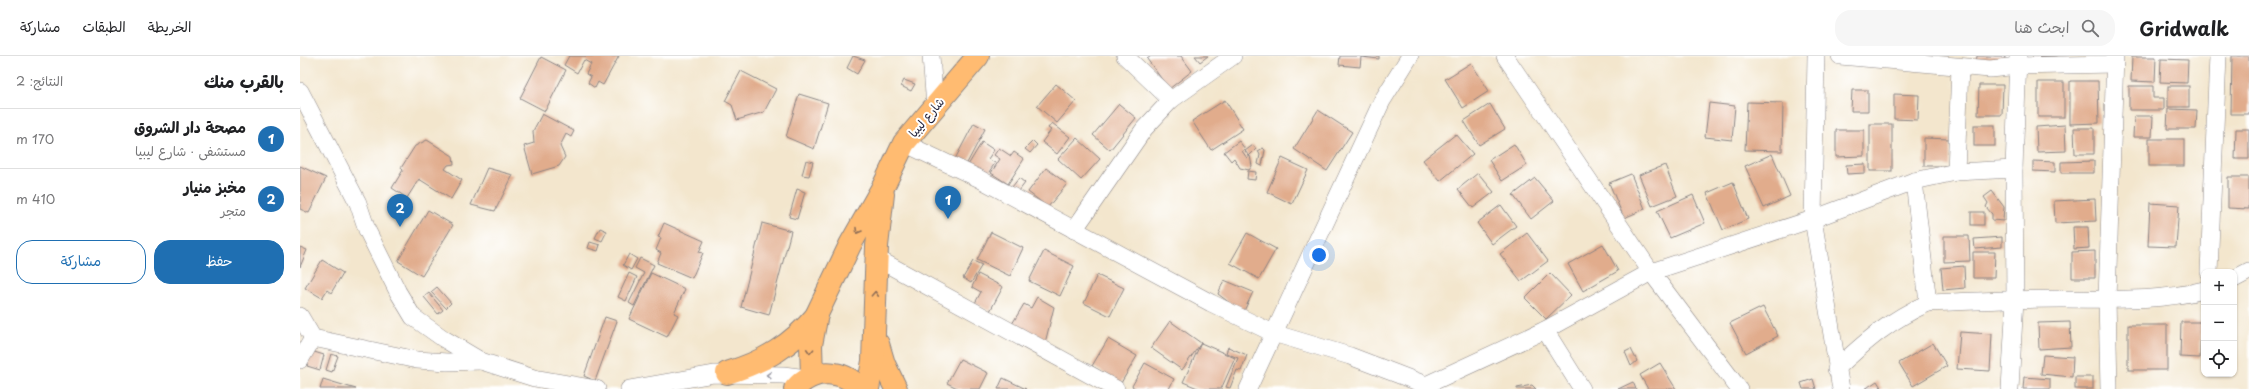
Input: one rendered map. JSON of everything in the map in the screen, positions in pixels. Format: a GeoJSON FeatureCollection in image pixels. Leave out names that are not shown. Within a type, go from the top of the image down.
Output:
{"type":"FeatureCollection","features":[{"type":"Feature","properties":{"kind":"main road","name":"شارع ليبيا"},"geometry":{"type":"LineString","coordinates":[[817,314],[850,245],[884,185],[904,143],[978,56]]}},
{"type":"Feature","properties":{"kind":"main road"},"geometry":{"type":"LineString","coordinates":[[868,389],[873,361],[876,258],[884,185]]}},
{"type":"Feature","properties":{"kind":"main road"},"geometry":{"type":"LineString","coordinates":[[727,373],[749,367],[781,350],[803,331],[817,314]]}},
{"type":"Feature","properties":{"kind":"main road"},"geometry":{"type":"LineString","coordinates":[[805,381],[817,314]]}},
{"type":"Feature","properties":{"kind":"main road"},"geometry":{"type":"LineString","coordinates":[[874,317],[877,341],[884,364],[896,389]]}},
{"type":"Feature","properties":{"kind":"main road"},"geometry":{"type":"LineString","coordinates":[[805,381],[825,373],[839,374],[855,383],[861,389]]}},
{"type":"Feature","properties":{"kind":"street"},"geometry":{"type":"LineString","coordinates":[[931,56],[935,106]]}},
{"type":"Feature","properties":{"kind":"street"},"geometry":{"type":"LineString","coordinates":[[1125,56],[1171,100]]}},
{"type":"Feature","properties":{"kind":"street"},"geometry":{"type":"LineString","coordinates":[[1074,230],[1144,129],[1171,100],[1233,56]]}},
{"type":"Feature","properties":{"kind":"street"},"geometry":{"type":"LineString","coordinates":[[1248,389],[1382,101],[1410,56]]}},
{"type":"Feature","properties":{"kind":"street"},"geometry":{"type":"LineString","coordinates":[[1505,56],[1651,272],[1739,389]]}},
{"type":"Feature","properties":{"kind":"street"},"geometry":{"type":"LineString","coordinates":[[1816,56],[1813,219],[1836,369],[1841,389]]}},
{"type":"Feature","properties":{"kind":"street"},"geometry":{"type":"LineString","coordinates":[[1840,56],[1990,69],[2018,61],[2115,60],[2107,298],[2109,389]]}},
{"type":"Feature","properties":{"kind":"street"},"geometry":{"type":"LineString","coordinates":[[2209,269],[2218,56]]}},
{"type":"Feature","properties":{"kind":"street"},"geometry":{"type":"LineString","coordinates":[[2010,389],[2015,299],[2014,169],[2018,61]]}},
{"type":"Feature","properties":{"kind":"street"},"geometry":{"type":"LineString","coordinates":[[1956,172],[1960,67]]}},
{"type":"Feature","properties":{"kind":"street"},"geometry":{"type":"LineString","coordinates":[[300,91],[304,114],[358,203],[367,230],[392,281],[414,317],[444,339],[481,361],[531,383],[597,389]]}},
{"type":"Feature","properties":{"kind":"street"},"geometry":{"type":"LineString","coordinates":[[904,143],[978,178],[1211,303],[1273,333],[1350,356],[1427,387],[1545,330],[1651,272],[1813,219],[1914,181],[1956,172],[2014,169]]}},
{"type":"Feature","properties":{"kind":"street"},"geometry":{"type":"LineString","coordinates":[[1914,181],[1928,303]]}},
{"type":"Feature","properties":{"kind":"street"},"geometry":{"type":"LineString","coordinates":[[876,258],[1116,389]]}},
{"type":"Feature","properties":{"kind":"street"},"geometry":{"type":"LineString","coordinates":[[2237,277],[2249,271]]}},
{"type":"Feature","properties":{"kind":"street"},"geometry":{"type":"LineString","coordinates":[[1836,369],[1871,336],[1906,313],[1928,303],[2015,299],[2107,298],[2149,300],[2179,296],[2201,291]]}},
{"type":"Feature","properties":{"kind":"street"},"geometry":{"type":"LineString","coordinates":[[300,316],[313,338],[417,360],[446,362],[481,361]]}},
{"type":"Feature","properties":{"kind":"street"},"geometry":{"type":"LineString","coordinates":[[1545,330],[1582,389]]}},
{"type":"Feature","properties":{"kind":"street"},"geometry":{"type":"LineString","coordinates":[[300,360],[313,338]]}},
{"type":"Feature","properties":{"kind":"street"},"geometry":{"type":"LineString","coordinates":[[629,389],[687,377],[727,373],[805,381]]}},
{"type":"Feature","properties":{"kind":"building"},"geometry":{"type":"Polygon","coordinates":[[[569,56],[619,56],[603,85],[598,82],[595,88],[588,83],[591,77],[586,74],[591,64],[584,60],[577,73],[564,65],[569,56]]]}},
{"type":"Feature","properties":{"kind":"building"},"geometry":{"type":"Polygon","coordinates":[[[853,56],[865,60],[857,74],[847,68],[853,56]]]}},
{"type":"Feature","properties":{"kind":"building"},"geometry":{"type":"Polygon","coordinates":[[[1151,56],[1181,56],[1192,71],[1169,89],[1147,59],[1151,56]]]}},
{"type":"Feature","properties":{"kind":"building"},"geometry":{"type":"Polygon","coordinates":[[[1195,56],[1208,56],[1200,62],[1195,56]]]}},
{"type":"Feature","properties":{"kind":"building"},"geometry":{"type":"Polygon","coordinates":[[[1340,56],[1379,56],[1379,59],[1361,57],[1360,67],[1339,65],[1340,56]]]}},
{"type":"Feature","properties":{"kind":"building"},"geometry":{"type":"Polygon","coordinates":[[[1977,56],[2005,56],[2004,64],[1976,63],[1977,56]]]}},
{"type":"Feature","properties":{"kind":"building"},"geometry":{"type":"Polygon","coordinates":[[[2057,56],[2057,57],[2033,57],[2057,56]]]}},
{"type":"Feature","properties":{"kind":"building"},"geometry":{"type":"Polygon","coordinates":[[[2232,56],[2249,56],[2249,114],[2231,114],[2232,56]]]}},
{"type":"Feature","properties":{"kind":"building"},"geometry":{"type":"Polygon","coordinates":[[[541,57],[566,70],[545,111],[520,98],[541,57]]]}},
{"type":"Feature","properties":{"kind":"building"},"geometry":{"type":"Polygon","coordinates":[[[2132,57],[2156,57],[2155,82],[2131,81],[2132,57]]]}},
{"type":"Feature","properties":{"kind":"building"},"geometry":{"type":"Polygon","coordinates":[[[2161,59],[2188,60],[2187,83],[2160,82],[2161,59]]]}},
{"type":"Feature","properties":{"kind":"building"},"geometry":{"type":"Polygon","coordinates":[[[1471,63],[1489,91],[1463,108],[1445,79],[1471,63]]]}},
{"type":"Feature","properties":{"kind":"building"},"geometry":{"type":"Polygon","coordinates":[[[741,71],[776,89],[764,112],[737,120],[732,105],[725,101],[741,71]]]}},
{"type":"Feature","properties":{"kind":"building"},"geometry":{"type":"Polygon","coordinates":[[[904,80],[915,84],[911,91],[901,86],[904,80]]]}},
{"type":"Feature","properties":{"kind":"building"},"geometry":{"type":"Polygon","coordinates":[[[2070,81],[2098,81],[2099,123],[2070,124],[2070,81]]]}},
{"type":"Feature","properties":{"kind":"building"},"geometry":{"type":"Polygon","coordinates":[[[2038,82],[2064,82],[2064,117],[2038,117],[2038,82]]]}},
{"type":"Feature","properties":{"kind":"building"},"geometry":{"type":"Polygon","coordinates":[[[1056,84],[1076,101],[1057,123],[1037,106],[1056,84]]]}},
{"type":"Feature","properties":{"kind":"building"},"geometry":{"type":"Polygon","coordinates":[[[1979,85],[2003,85],[2002,115],[1978,115],[1979,85]]]}},
{"type":"Feature","properties":{"kind":"building"},"geometry":{"type":"Polygon","coordinates":[[[2129,86],[2153,86],[2153,98],[2164,98],[2164,110],[2129,110],[2129,86]]]}},
{"type":"Feature","properties":{"kind":"building"},"geometry":{"type":"Polygon","coordinates":[[[2168,86],[2189,86],[2189,107],[2168,107],[2168,86]]]}},
{"type":"Feature","properties":{"kind":"building"},"geometry":{"type":"Polygon","coordinates":[[[1852,90],[1868,90],[1868,111],[1851,111],[1852,90]]]}},
{"type":"Feature","properties":{"kind":"building"},"geometry":{"type":"Polygon","coordinates":[[[799,94],[828,103],[814,149],[786,137],[799,94]]]}},
{"type":"Feature","properties":{"kind":"building"},"geometry":{"type":"Polygon","coordinates":[[[1894,94],[1919,95],[1918,120],[1894,119],[1894,94]]]}},
{"type":"Feature","properties":{"kind":"building"},"geometry":{"type":"Polygon","coordinates":[[[1225,100],[1243,129],[1211,150],[1192,121],[1225,100]]]}},
{"type":"Feature","properties":{"kind":"building"},"geometry":{"type":"Polygon","coordinates":[[[1747,102],[1783,103],[1782,151],[1745,150],[1747,102]]]}},
{"type":"Feature","properties":{"kind":"building"},"geometry":{"type":"Polygon","coordinates":[[[1709,103],[1735,106],[1732,140],[1705,137],[1709,103]]]}},
{"type":"Feature","properties":{"kind":"building"},"geometry":{"type":"Polygon","coordinates":[[[1119,104],[1136,118],[1110,150],[1093,135],[1119,104]]]}},
{"type":"Feature","properties":{"kind":"building"},"geometry":{"type":"Polygon","coordinates":[[[1490,104],[1505,129],[1479,145],[1464,121],[1490,104]]]}},
{"type":"Feature","properties":{"kind":"building"},"geometry":{"type":"Polygon","coordinates":[[[2168,109],[2197,110],[2196,129],[2167,129],[2168,109]]]}},
{"type":"Feature","properties":{"kind":"building"},"geometry":{"type":"Polygon","coordinates":[[[1318,110],[1352,132],[1327,171],[1294,149],[1318,110]]]}},
{"type":"Feature","properties":{"kind":"building"},"geometry":{"type":"Polygon","coordinates":[[[542,114],[574,131],[571,137],[566,134],[560,146],[565,157],[559,166],[532,174],[524,146],[534,143],[533,131],[542,114]]]}},
{"type":"Feature","properties":{"kind":"building"},"geometry":{"type":"Polygon","coordinates":[[[2134,116],[2153,116],[2152,137],[2133,137],[2134,116]]]}},
{"type":"Feature","properties":{"kind":"building"},"geometry":{"type":"Polygon","coordinates":[[[974,123],[985,129],[965,167],[954,161],[974,123]]]}},
{"type":"Feature","properties":{"kind":"building"},"geometry":{"type":"Polygon","coordinates":[[[1052,123],[1070,137],[1057,154],[1042,142],[1051,130],[1048,128],[1052,123]]]}},
{"type":"Feature","properties":{"kind":"building"},"geometry":{"type":"Polygon","coordinates":[[[1870,124],[1892,124],[1892,171],[1870,171],[1870,124]]]}},
{"type":"Feature","properties":{"kind":"building"},"geometry":{"type":"Polygon","coordinates":[[[1974,125],[1995,125],[1995,146],[1974,146],[1974,125]]]}},
{"type":"Feature","properties":{"kind":"building"},"geometry":{"type":"Polygon","coordinates":[[[2065,125],[2066,151],[2037,152],[2036,127],[2065,125]]]}},
{"type":"Feature","properties":{"kind":"building"},"geometry":{"type":"Polygon","coordinates":[[[2074,128],[2094,128],[2094,154],[2075,154],[2074,128]]]}},
{"type":"Feature","properties":{"kind":"building"},"geometry":{"type":"Polygon","coordinates":[[[2236,129],[2249,129],[2249,159],[2235,159],[2236,129]]]}},
{"type":"Feature","properties":{"kind":"building"},"geometry":{"type":"Polygon","coordinates":[[[1836,130],[1864,130],[1864,156],[1836,157],[1836,130]]]}},
{"type":"Feature","properties":{"kind":"building"},"geometry":{"type":"Polygon","coordinates":[[[1456,134],[1473,154],[1440,181],[1423,160],[1456,134]]]}},
{"type":"Feature","properties":{"kind":"building"},"geometry":{"type":"Polygon","coordinates":[[[1077,138],[1100,159],[1081,180],[1058,159],[1077,138]]]}},
{"type":"Feature","properties":{"kind":"building"},"geometry":{"type":"Polygon","coordinates":[[[1924,138],[1950,139],[1950,166],[1924,166],[1924,138]]]}},
{"type":"Feature","properties":{"kind":"building"},"geometry":{"type":"Polygon","coordinates":[[[2149,139],[2184,139],[2184,166],[2149,166],[2149,139]]]}},
{"type":"Feature","properties":{"kind":"building"},"geometry":{"type":"Polygon","coordinates":[[[427,140],[453,156],[454,164],[448,165],[445,169],[462,180],[451,199],[419,179],[407,198],[392,188],[403,170],[401,168],[415,146],[427,140]]]}},
{"type":"Feature","properties":{"kind":"building"},"geometry":{"type":"Polygon","coordinates":[[[1033,141],[1037,145],[1030,153],[1025,149],[1033,141]]]}},
{"type":"Feature","properties":{"kind":"building"},"geometry":{"type":"Polygon","coordinates":[[[1239,141],[1245,149],[1242,151],[1247,158],[1250,156],[1252,166],[1249,170],[1240,168],[1234,158],[1231,161],[1224,152],[1239,141]]]}},
{"type":"Feature","properties":{"kind":"building"},"geometry":{"type":"Polygon","coordinates":[[[982,142],[994,150],[988,159],[995,163],[985,178],[967,167],[982,142]]]}},
{"type":"Feature","properties":{"kind":"building"},"geometry":{"type":"Polygon","coordinates":[[[1514,144],[1527,165],[1502,181],[1489,160],[1514,144]]]}},
{"type":"Feature","properties":{"kind":"building"},"geometry":{"type":"Polygon","coordinates":[[[1253,145],[1256,149],[1249,156],[1245,151],[1253,145]]]}},
{"type":"Feature","properties":{"kind":"building"},"geometry":{"type":"Polygon","coordinates":[[[999,148],[1011,156],[1014,152],[1024,159],[1008,184],[991,173],[1000,159],[994,155],[999,148]]]}},
{"type":"Feature","properties":{"kind":"building"},"geometry":{"type":"Polygon","coordinates":[[[1263,148],[1265,150],[1262,166],[1258,164],[1260,155],[1258,151],[1263,148]]]}},
{"type":"Feature","properties":{"kind":"building"},"geometry":{"type":"Polygon","coordinates":[[[1772,154],[1790,196],[1764,208],[1745,166],[1772,154]]]}},
{"type":"Feature","properties":{"kind":"building"},"geometry":{"type":"Polygon","coordinates":[[[1282,158],[1308,170],[1292,204],[1267,192],[1282,158]]]}},
{"type":"Feature","properties":{"kind":"building"},"geometry":{"type":"Polygon","coordinates":[[[806,160],[813,162],[809,176],[802,175],[806,160]]]}},
{"type":"Feature","properties":{"kind":"building"},"geometry":{"type":"Polygon","coordinates":[[[2033,161],[2055,162],[2055,172],[2033,171],[2033,161]]]}},
{"type":"Feature","properties":{"kind":"building"},"geometry":{"type":"Polygon","coordinates":[[[2094,161],[2094,173],[2061,173],[2061,162],[2094,161]]]}},
{"type":"Feature","properties":{"kind":"building"},"geometry":{"type":"Polygon","coordinates":[[[1865,164],[1865,173],[1847,174],[1846,165],[1865,164]]]}},
{"type":"Feature","properties":{"kind":"building"},"geometry":{"type":"Polygon","coordinates":[[[1665,165],[1677,196],[1652,206],[1639,175],[1665,165]]]}},
{"type":"Feature","properties":{"kind":"building"},"geometry":{"type":"Polygon","coordinates":[[[300,166],[326,178],[309,213],[300,209],[300,166]]]}},
{"type":"Feature","properties":{"kind":"building"},"geometry":{"type":"Polygon","coordinates":[[[487,168],[513,175],[495,211],[471,205],[487,168]]]}},
{"type":"Feature","properties":{"kind":"building"},"geometry":{"type":"Polygon","coordinates":[[[1046,168],[1067,184],[1048,207],[1028,192],[1046,168]]]}},
{"type":"Feature","properties":{"kind":"building"},"geometry":{"type":"Polygon","coordinates":[[[1248,171],[1256,172],[1255,180],[1247,179],[1248,171]]]}},
{"type":"Feature","properties":{"kind":"building"},"geometry":{"type":"Polygon","coordinates":[[[1478,173],[1494,192],[1473,208],[1458,189],[1478,173]]]}},
{"type":"Feature","properties":{"kind":"building"},"geometry":{"type":"Polygon","coordinates":[[[1631,174],[1645,209],[1624,218],[1609,183],[1631,174]]]}},
{"type":"Feature","properties":{"kind":"building"},"geometry":{"type":"Polygon","coordinates":[[[2228,177],[2249,177],[2249,209],[2228,208],[2228,177]]]}},
{"type":"Feature","properties":{"kind":"building"},"geometry":{"type":"Polygon","coordinates":[[[1019,178],[1025,183],[1019,191],[1012,187],[1019,178]]]}},
{"type":"Feature","properties":{"kind":"building"},"geometry":{"type":"Polygon","coordinates":[[[1535,178],[1554,201],[1531,219],[1513,195],[1535,178]]]}},
{"type":"Feature","properties":{"kind":"building"},"geometry":{"type":"Polygon","coordinates":[[[1733,182],[1748,219],[1723,230],[1707,193],[1733,182]]]}},
{"type":"Feature","properties":{"kind":"building"},"geometry":{"type":"Polygon","coordinates":[[[797,189],[805,192],[797,219],[789,217],[797,189]]]}},
{"type":"Feature","properties":{"kind":"building"},"geometry":{"type":"Polygon","coordinates":[[[1992,191],[2004,207],[2003,221],[1992,220],[1992,214],[1986,207],[1988,203],[1984,197],[1992,191]]]}},
{"type":"Feature","properties":{"kind":"building"},"geometry":{"type":"Polygon","coordinates":[[[1693,195],[1705,223],[1670,238],[1657,211],[1693,195]]]}},
{"type":"Feature","properties":{"kind":"building"},"geometry":{"type":"Polygon","coordinates":[[[2095,199],[2096,221],[2055,223],[2054,201],[2095,199]]]}},
{"type":"Feature","properties":{"kind":"building"},"geometry":{"type":"Polygon","coordinates":[[[2150,203],[2179,205],[2176,247],[2148,246],[2150,203]]]}},
{"type":"Feature","properties":{"kind":"building"},"geometry":{"type":"Polygon","coordinates":[[[1501,205],[1516,226],[1492,244],[1477,223],[1501,205]]]}},
{"type":"Feature","properties":{"kind":"building"},"geometry":{"type":"Polygon","coordinates":[[[428,210],[453,225],[422,276],[398,261],[428,210]]]}},
{"type":"Feature","properties":{"kind":"building"},"geometry":{"type":"Polygon","coordinates":[[[1971,212],[1984,212],[1984,225],[1971,225],[1971,212]]]}},
{"type":"Feature","properties":{"kind":"building"},"geometry":{"type":"Polygon","coordinates":[[[664,223],[704,241],[699,252],[703,253],[692,278],[657,263],[661,253],[656,250],[661,238],[658,237],[664,223]]]}},
{"type":"Feature","properties":{"kind":"building"},"geometry":{"type":"Polygon","coordinates":[[[762,223],[791,231],[769,315],[741,307],[762,223]]]}},
{"type":"Feature","properties":{"kind":"building"},"geometry":{"type":"Polygon","coordinates":[[[2073,227],[2088,227],[2089,248],[2074,249],[2073,227]]]}},
{"type":"Feature","properties":{"kind":"building"},"geometry":{"type":"Polygon","coordinates":[[[600,228],[607,231],[602,241],[595,238],[600,228]]]}},
{"type":"Feature","properties":{"kind":"building"},"geometry":{"type":"Polygon","coordinates":[[[991,232],[1023,248],[1010,276],[977,260],[991,232]]]}},
{"type":"Feature","properties":{"kind":"building"},"geometry":{"type":"Polygon","coordinates":[[[1247,233],[1276,249],[1259,279],[1230,263],[1247,233]]]}},
{"type":"Feature","properties":{"kind":"building"},"geometry":{"type":"Polygon","coordinates":[[[1527,233],[1548,261],[1521,281],[1500,254],[1527,233]]]}},
{"type":"Feature","properties":{"kind":"building"},"geometry":{"type":"Polygon","coordinates":[[[1944,236],[1969,236],[1970,261],[1944,262],[1944,236]]]}},
{"type":"Feature","properties":{"kind":"building"},"geometry":{"type":"Polygon","coordinates":[[[2002,237],[2002,247],[1975,249],[1974,239],[2002,237]]]}},
{"type":"Feature","properties":{"kind":"building"},"geometry":{"type":"Polygon","coordinates":[[[590,242],[600,245],[598,251],[588,248],[590,242]]]}},
{"type":"Feature","properties":{"kind":"building"},"geometry":{"type":"Polygon","coordinates":[[[1603,244],[1618,271],[1583,291],[1568,264],[1603,244]]]}},
{"type":"Feature","properties":{"kind":"building"},"geometry":{"type":"Polygon","coordinates":[[[300,247],[307,250],[300,267],[300,247]]]}},
{"type":"Feature","properties":{"kind":"building"},"geometry":{"type":"Polygon","coordinates":[[[1044,251],[1074,266],[1060,296],[1029,281],[1044,251]]]}},
{"type":"Feature","properties":{"kind":"building"},"geometry":{"type":"Polygon","coordinates":[[[2095,251],[2095,278],[2072,278],[2072,252],[2095,251]]]}},
{"type":"Feature","properties":{"kind":"building"},"geometry":{"type":"Polygon","coordinates":[[[1973,252],[1995,252],[1994,278],[1973,278],[1973,252]]]}},
{"type":"Feature","properties":{"kind":"building"},"geometry":{"type":"Polygon","coordinates":[[[629,254],[637,259],[631,270],[623,265],[629,254]]]}},
{"type":"Feature","properties":{"kind":"building"},"geometry":{"type":"Polygon","coordinates":[[[640,258],[654,265],[634,306],[629,303],[644,273],[635,268],[640,258]]]}},
{"type":"Feature","properties":{"kind":"building"},"geometry":{"type":"Polygon","coordinates":[[[322,260],[343,273],[331,293],[327,290],[322,298],[305,288],[322,260]]]}},
{"type":"Feature","properties":{"kind":"building"},"geometry":{"type":"Polygon","coordinates":[[[973,261],[982,265],[971,283],[963,278],[973,261]]]}},
{"type":"Feature","properties":{"kind":"building"},"geometry":{"type":"Polygon","coordinates":[[[1964,266],[1965,288],[1943,290],[1941,268],[1964,266]]]}},
{"type":"Feature","properties":{"kind":"building"},"geometry":{"type":"Polygon","coordinates":[[[629,273],[637,277],[626,301],[618,297],[629,273]]]}},
{"type":"Feature","properties":{"kind":"building"},"geometry":{"type":"Polygon","coordinates":[[[651,273],[685,289],[674,313],[678,315],[667,337],[629,319],[651,273]]]}},
{"type":"Feature","properties":{"kind":"building"},"geometry":{"type":"Polygon","coordinates":[[[1550,273],[1571,295],[1546,319],[1525,298],[1550,273]]]}},
{"type":"Feature","properties":{"kind":"building"},"geometry":{"type":"Polygon","coordinates":[[[978,274],[1003,287],[990,311],[975,303],[981,292],[972,287],[978,274]]]}},
{"type":"Feature","properties":{"kind":"building"},"geometry":{"type":"Polygon","coordinates":[[[1097,275],[1124,288],[1110,316],[1084,303],[1097,275]]]}},
{"type":"Feature","properties":{"kind":"building"},"geometry":{"type":"Polygon","coordinates":[[[1224,280],[1253,292],[1243,313],[1218,294],[1224,280]]]}},
{"type":"Feature","properties":{"kind":"building"},"geometry":{"type":"Polygon","coordinates":[[[437,287],[451,303],[446,308],[431,292],[437,287]]]}},
{"type":"Feature","properties":{"kind":"building"},"geometry":{"type":"Polygon","coordinates":[[[429,293],[443,310],[438,314],[424,297],[429,293]]]}},
{"type":"Feature","properties":{"kind":"building"},"geometry":{"type":"Polygon","coordinates":[[[1037,297],[1054,307],[1045,343],[1012,324],[1024,304],[1031,308],[1037,297]]]}},
{"type":"Feature","properties":{"kind":"building"},"geometry":{"type":"Polygon","coordinates":[[[1763,307],[1778,336],[1746,353],[1730,323],[1763,307]]]}},
{"type":"Feature","properties":{"kind":"building"},"geometry":{"type":"Polygon","coordinates":[[[605,317],[617,321],[595,381],[584,376],[605,317]]]}},
{"type":"Feature","properties":{"kind":"building"},"geometry":{"type":"Polygon","coordinates":[[[1170,321],[1201,343],[1182,370],[1151,348],[1170,321]]]}},
{"type":"Feature","properties":{"kind":"building"},"geometry":{"type":"Polygon","coordinates":[[[2070,322],[2071,347],[2039,349],[2038,323],[2070,322]]]}},
{"type":"Feature","properties":{"kind":"building"},"geometry":{"type":"Polygon","coordinates":[[[2181,322],[2201,322],[2200,358],[2180,357],[2181,322]]]}},
{"type":"Feature","properties":{"kind":"building"},"geometry":{"type":"Polygon","coordinates":[[[2128,325],[2167,325],[2167,370],[2128,370],[2128,325]]]}},
{"type":"Feature","properties":{"kind":"building"},"geometry":{"type":"Polygon","coordinates":[[[1960,332],[1992,334],[1990,371],[1957,369],[1960,332]]]}},
{"type":"Feature","properties":{"kind":"building"},"geometry":{"type":"Polygon","coordinates":[[[1108,339],[1137,356],[1121,383],[1092,366],[1108,339]]]}},
{"type":"Feature","properties":{"kind":"building"},"geometry":{"type":"Polygon","coordinates":[[[1201,343],[1235,358],[1221,389],[1200,389],[1183,382],[1201,343]]]}},
{"type":"Feature","properties":{"kind":"building"},"geometry":{"type":"Polygon","coordinates":[[[1933,343],[1947,366],[1913,386],[1899,363],[1933,343]]]}},
{"type":"Feature","properties":{"kind":"building"},"geometry":{"type":"Polygon","coordinates":[[[1228,347],[1247,355],[1241,371],[1237,370],[1230,388],[1226,387],[1238,358],[1226,353],[1228,347]]]}},
{"type":"Feature","properties":{"kind":"building"},"geometry":{"type":"Polygon","coordinates":[[[1631,349],[1637,361],[1631,366],[1625,352],[1631,349]]]}},
{"type":"Feature","properties":{"kind":"building"},"geometry":{"type":"Polygon","coordinates":[[[311,351],[324,355],[320,370],[307,366],[311,351]]]}},
{"type":"Feature","properties":{"kind":"building"},"geometry":{"type":"Polygon","coordinates":[[[331,354],[338,356],[332,372],[326,370],[331,354]]]}},
{"type":"Feature","properties":{"kind":"building"},"geometry":{"type":"Polygon","coordinates":[[[2043,355],[2073,357],[2072,377],[2041,374],[2043,355]]]}},
{"type":"Feature","properties":{"kind":"building"},"geometry":{"type":"Polygon","coordinates":[[[960,359],[988,373],[980,389],[959,389],[947,383],[960,359]]]}},
{"type":"Feature","properties":{"kind":"building"},"geometry":{"type":"Polygon","coordinates":[[[1145,363],[1174,379],[1169,389],[1136,389],[1132,386],[1145,363]]]}},
{"type":"Feature","properties":{"kind":"building"},"geometry":{"type":"Polygon","coordinates":[[[1660,363],[1676,389],[1648,389],[1640,375],[1660,363]]]}},
{"type":"Feature","properties":{"kind":"building"},"geometry":{"type":"Polygon","coordinates":[[[2024,377],[2050,379],[2050,389],[2023,389],[2024,377]]]}},
{"type":"Feature","properties":{"kind":"building"},"geometry":{"type":"Polygon","coordinates":[[[2075,377],[2093,377],[2093,389],[2075,389],[2075,377]]]}},
{"type":"Feature","properties":{"kind":"building"},"geometry":{"type":"Polygon","coordinates":[[[1003,378],[1026,389],[998,389],[1003,378]]]}},
{"type":"Feature","properties":{"kind":"building"},"geometry":{"type":"Polygon","coordinates":[[[323,379],[356,389],[320,389],[323,379]]]}},
{"type":"Feature","properties":{"kind":"building"},"geometry":{"type":"Polygon","coordinates":[[[1813,379],[1816,389],[1803,389],[1801,383],[1813,379]]]}},
{"type":"Feature","properties":{"kind":"building"},"geometry":{"type":"Polygon","coordinates":[[[1877,381],[1882,389],[1865,389],[1877,381]]]}},
{"type":"Feature","properties":{"kind":"building"},"geometry":{"type":"Polygon","coordinates":[[[1633,382],[1636,389],[1618,389],[1633,382]]]}},
{"type":"Feature","properties":{"kind":"building"},"geometry":{"type":"Polygon","coordinates":[[[1532,385],[1536,389],[1517,389],[1517,388],[1532,385]]]}},
{"type":"Feature","properties":{"kind":"place","name":"مصحة دار الشروق"},"geometry":{"type":"Point","coordinates":[948,219]}},
{"type":"Feature","properties":{"kind":"place","name":"مخبز منيار"},"geometry":{"type":"Point","coordinates":[400,227]}}]}
